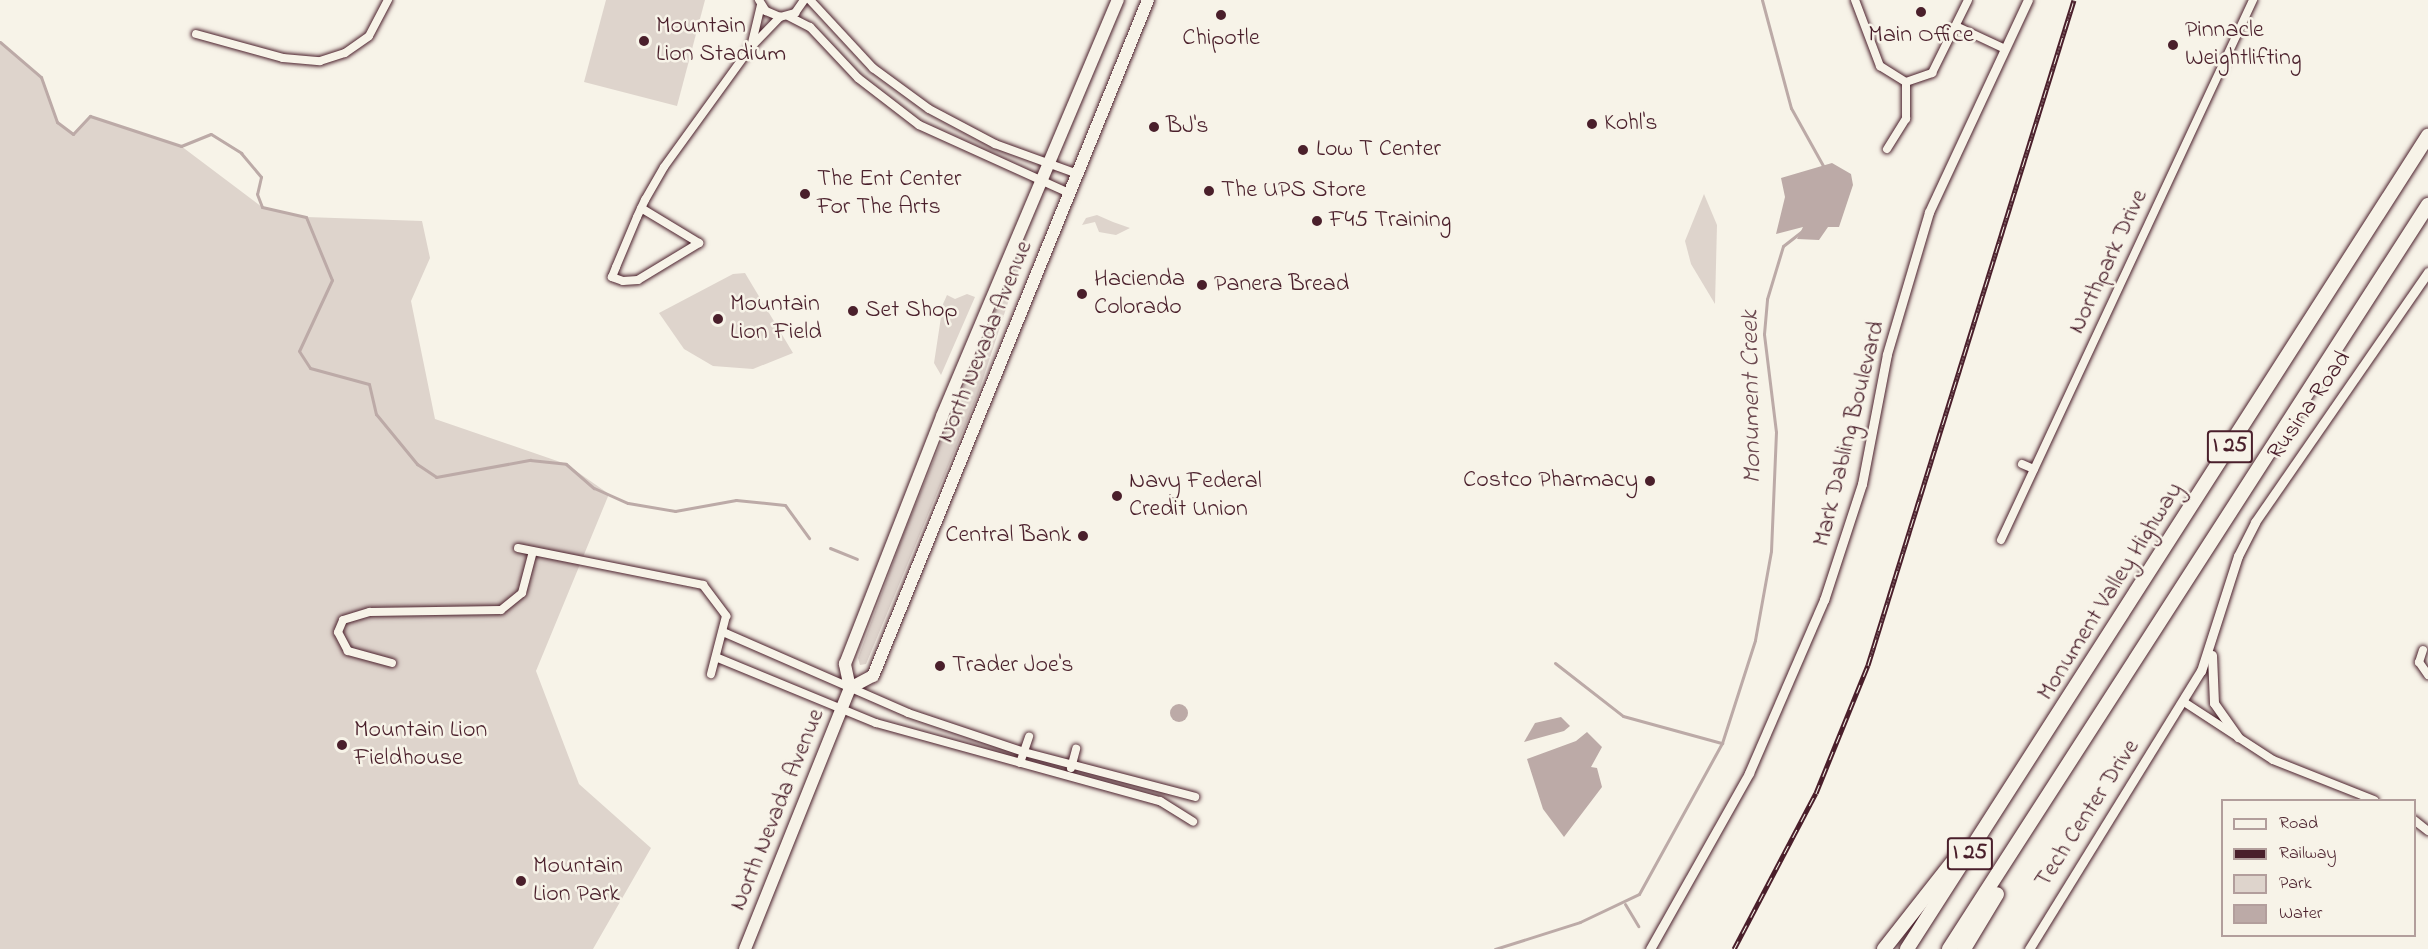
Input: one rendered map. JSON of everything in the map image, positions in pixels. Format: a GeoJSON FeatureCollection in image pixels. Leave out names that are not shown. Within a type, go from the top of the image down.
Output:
{"type":"FeatureCollection","features":[{"type":"Feature","properties":{"kind":"highway","name":"Monument Valley Highway"},"geometry":{"type":"LineString","coordinates":[[1906,949],[2032,758],[2428,136]]}},
{"type":"Feature","properties":{"kind":"highway","name":"I 25"},"geometry":{"type":"LineString","coordinates":[[1949,949],[2428,205]]}},
{"type":"Feature","properties":{"kind":"highway"},"geometry":{"type":"LineString","coordinates":[[1964,949],[2081,747]]}},
{"type":"Feature","properties":{"kind":"highway"},"geometry":{"type":"LineString","coordinates":[[1884,949],[2032,758]]}},
{"type":"Feature","properties":{"kind":"main road","name":"North Nevada Avenue"},"geometry":{"type":"LineString","coordinates":[[745,949],[850,688],[845,664],[1046,162],[1118,0]]}},
{"type":"Feature","properties":{"kind":"main road","name":"North Nevada Avenue"},"geometry":{"type":"LineString","coordinates":[[850,688],[873,676],[1148,0]]}},
{"type":"Feature","properties":{"kind":"street"},"geometry":{"type":"LineString","coordinates":[[196,34],[283,58],[320,61],[345,53],[369,36],[388,0]]}},
{"type":"Feature","properties":{"kind":"street"},"geometry":{"type":"LineString","coordinates":[[641,208],[699,243],[638,279],[623,281],[612,277],[641,208],[751,47],[804,0]]}},
{"type":"Feature","properties":{"kind":"street"},"geometry":{"type":"LineString","coordinates":[[810,0],[898,88],[968,131],[1078,174]]}},
{"type":"Feature","properties":{"kind":"street"},"geometry":{"type":"LineString","coordinates":[[1855,0],[1880,66],[1906,82]]}},
{"type":"Feature","properties":{"kind":"street"},"geometry":{"type":"LineString","coordinates":[[1906,82],[1932,73],[1968,0]]}},
{"type":"Feature","properties":{"kind":"street","name":"Mark Dabling Boulevard"},"geometry":{"type":"LineString","coordinates":[[1650,949],[1745,783],[1827,591],[1862,484],[1887,354],[1929,212],[2028,0]]}},
{"type":"Feature","properties":{"kind":"street","name":"Northpark Drive"},"geometry":{"type":"LineString","coordinates":[[2001,540],[2253,0]]}},
{"type":"Feature","properties":{"kind":"street"},"geometry":{"type":"LineString","coordinates":[[751,47],[760,2],[784,17],[810,27],[858,78],[919,125],[1069,193]]}},
{"type":"Feature","properties":{"kind":"street"},"geometry":{"type":"LineString","coordinates":[[1956,26],[2005,49]]}},
{"type":"Feature","properties":{"kind":"street"},"geometry":{"type":"LineString","coordinates":[[1887,149],[1906,119],[1906,82]]}},
{"type":"Feature","properties":{"kind":"street","name":"Rusina Road"},"geometry":{"type":"LineString","coordinates":[[2184,702],[2213,644],[2232,573],[2255,522],[2428,272]]}},
{"type":"Feature","properties":{"kind":"street"},"geometry":{"type":"LineString","coordinates":[[2022,464],[2034,469]]}},
{"type":"Feature","properties":{"kind":"street"},"geometry":{"type":"LineString","coordinates":[[518,548],[703,585],[726,615],[718,658],[711,674]]}},
{"type":"Feature","properties":{"kind":"street"},"geometry":{"type":"LineString","coordinates":[[392,663],[348,651],[338,632],[343,620],[369,612],[501,610],[522,593],[533,551]]}},
{"type":"Feature","properties":{"kind":"street"},"geometry":{"type":"LineString","coordinates":[[723,632],[850,688],[1024,752],[1195,797]]}},
{"type":"Feature","properties":{"kind":"street"},"geometry":{"type":"LineString","coordinates":[[2213,644],[2214,704],[2238,737]]}},
{"type":"Feature","properties":{"kind":"street"},"geometry":{"type":"LineString","coordinates":[[2423,650],[2419,662],[2428,675]]}},
{"type":"Feature","properties":{"kind":"street"},"geometry":{"type":"LineString","coordinates":[[718,658],[841,709],[1020,763],[1160,801],[1194,822]]}},
{"type":"Feature","properties":{"kind":"street"},"geometry":{"type":"LineString","coordinates":[[2184,702],[2283,765],[2369,799]]}},
{"type":"Feature","properties":{"kind":"street","name":"Tech Center Drive"},"geometry":{"type":"LineString","coordinates":[[2029,949],[2184,702]]}},
{"type":"Feature","properties":{"kind":"street"},"geometry":{"type":"LineString","coordinates":[[1020,763],[1029,737]]}},
{"type":"Feature","properties":{"kind":"street"},"geometry":{"type":"LineString","coordinates":[[1069,776],[1076,749]]}},
{"type":"Feature","properties":{"kind":"street"},"geometry":{"type":"LineString","coordinates":[[2416,821],[2428,831]]}},
{"type":"Feature","properties":{"kind":"green space","name":"Mountain Lion Stadium"},"geometry":{"type":"Polygon","coordinates":[[[606,0],[705,0],[677,106],[584,82],[606,0]]]}},
{"type":"Feature","properties":{"kind":"green space"},"geometry":{"type":"Polygon","coordinates":[[[0,42],[41,77],[57,122],[73,133],[90,116],[181,146],[262,207],[306,217],[422,221],[430,258],[411,301],[435,419],[566,464],[609,494],[536,671],[579,784],[651,848],[593,949],[0,949],[0,42]]]}},
{"type":"Feature","properties":{"kind":"green space"},"geometry":{"type":"Polygon","coordinates":[[[1704,194],[1717,225],[1715,304],[1691,264],[1685,241],[1704,194]]]}},
{"type":"Feature","properties":{"kind":"green space"},"geometry":{"type":"Polygon","coordinates":[[[1097,215],[1130,228],[1116,235],[1099,232],[1095,222],[1082,225],[1086,218],[1097,215]]]}},
{"type":"Feature","properties":{"kind":"green space"},"geometry":{"type":"Polygon","coordinates":[[[1015,261],[1021,263],[977,397],[866,664],[860,665],[858,658],[904,533],[1015,261]]]}},
{"type":"Feature","properties":{"kind":"green space","name":"Mountain Lion Field"},"geometry":{"type":"Polygon","coordinates":[[[745,273],[793,353],[753,369],[713,366],[684,349],[659,313],[733,274],[745,273]]]}},
{"type":"Feature","properties":{"kind":"green space"},"geometry":{"type":"Polygon","coordinates":[[[967,294],[975,297],[941,375],[934,363],[943,304],[947,295],[955,299],[967,294]]]}},
{"type":"Feature","properties":{"kind":"water"},"geometry":{"type":"Polygon","coordinates":[[[1832,163],[1851,174],[1853,185],[1839,227],[1828,227],[1819,240],[1797,239],[1803,227],[1776,234],[1785,197],[1781,178],[1832,163]]]}},
{"type":"Feature","properties":{"kind":"water"},"geometry":{"type":"Polygon","coordinates":[[[1175,704],[1183,704],[1188,709],[1186,720],[1175,722],[1170,717],[1170,709],[1175,704]]]}},
{"type":"Feature","properties":{"kind":"water"},"geometry":{"type":"Polygon","coordinates":[[[1561,717],[1570,726],[1564,731],[1524,742],[1535,723],[1561,717]]]}},
{"type":"Feature","properties":{"kind":"water"},"geometry":{"type":"Polygon","coordinates":[[[1587,732],[1602,747],[1591,767],[1597,768],[1602,787],[1564,837],[1543,809],[1527,759],[1576,741],[1587,732]]]}},
{"type":"Feature","properties":{"kind":"waterway","name":"Monument Creek"},"geometry":{"type":"LineString","coordinates":[[1762,0],[1791,108],[1825,169]]}},
{"type":"Feature","properties":{"kind":"waterway"},"geometry":{"type":"LineString","coordinates":[[0,42],[41,77],[57,122],[73,134],[90,116],[181,146],[211,134],[241,153],[261,177],[257,194],[262,207],[306,217],[332,280],[299,351],[310,368],[369,384],[376,414],[417,464],[436,477],[530,460],[566,464],[594,488],[628,503],[675,511],[736,500],[785,505],[809,538]]}},
{"type":"Feature","properties":{"kind":"waterway","name":"Monument Creek"},"geometry":{"type":"LineString","coordinates":[[1495,949],[1580,922],[1639,894],[1722,743],[1755,640],[1771,551],[1776,432],[1764,334],[1767,299],[1783,246],[1802,231]]}},
{"type":"Feature","properties":{"kind":"waterway"},"geometry":{"type":"LineString","coordinates":[[830,548],[857,559]]}},
{"type":"Feature","properties":{"kind":"waterway"},"geometry":{"type":"LineString","coordinates":[[1555,663],[1623,716],[1722,743]]}},
{"type":"Feature","properties":{"kind":"waterway"},"geometry":{"type":"LineString","coordinates":[[1625,904],[1638,926]]}},
{"type":"Feature","properties":{"kind":"railway"},"geometry":{"type":"LineString","coordinates":[[1734,949],[1816,793],[1868,665],[2074,0]]}},
{"type":"Feature","properties":{"kind":"place","name":"Main Office"},"geometry":{"type":"Point","coordinates":[1921,12]}},
{"type":"Feature","properties":{"kind":"place","name":"Chipotle"},"geometry":{"type":"Point","coordinates":[1221,15]}},
{"type":"Feature","properties":{"kind":"place","name":"Mountain Lion Stadium"},"geometry":{"type":"Point","coordinates":[644,41]}},
{"type":"Feature","properties":{"kind":"place","name":"Pinnacle Weightlifting"},"geometry":{"type":"Point","coordinates":[2173,45]}},
{"type":"Feature","properties":{"kind":"place","name":"Kohl's"},"geometry":{"type":"Point","coordinates":[1592,124]}},
{"type":"Feature","properties":{"kind":"place","name":"BJ's"},"geometry":{"type":"Point","coordinates":[1154,127]}},
{"type":"Feature","properties":{"kind":"place","name":"Low T Center"},"geometry":{"type":"Point","coordinates":[1303,150]}},
{"type":"Feature","properties":{"kind":"place","name":"The UPS Store"},"geometry":{"type":"Point","coordinates":[1209,191]}},
{"type":"Feature","properties":{"kind":"place","name":"The Ent Center For The Arts"},"geometry":{"type":"Point","coordinates":[805,194]}},
{"type":"Feature","properties":{"kind":"place","name":"F45 Training"},"geometry":{"type":"Point","coordinates":[1317,221]}},
{"type":"Feature","properties":{"kind":"place","name":"Panera Bread"},"geometry":{"type":"Point","coordinates":[1202,285]}},
{"type":"Feature","properties":{"kind":"place","name":"Hacienda Colorado"},"geometry":{"type":"Point","coordinates":[1082,294]}},
{"type":"Feature","properties":{"kind":"place","name":"Set Shop"},"geometry":{"type":"Point","coordinates":[853,311]}},
{"type":"Feature","properties":{"kind":"place","name":"Mountain Lion Field"},"geometry":{"type":"Point","coordinates":[718,319]}},
{"type":"Feature","properties":{"kind":"place","name":"Costco Pharmacy"},"geometry":{"type":"Point","coordinates":[1650,481]}},
{"type":"Feature","properties":{"kind":"place","name":"Navy Federal Credit Union"},"geometry":{"type":"Point","coordinates":[1117,496]}},
{"type":"Feature","properties":{"kind":"place","name":"Central Bank"},"geometry":{"type":"Point","coordinates":[1083,536]}},
{"type":"Feature","properties":{"kind":"place","name":"Trader Joe's"},"geometry":{"type":"Point","coordinates":[940,666]}},
{"type":"Feature","properties":{"kind":"place","name":"Mountain Lion Fieldhouse"},"geometry":{"type":"Point","coordinates":[342,745]}},
{"type":"Feature","properties":{"kind":"place","name":"Mountain Lion Park"},"geometry":{"type":"Point","coordinates":[521,881]}}]}
